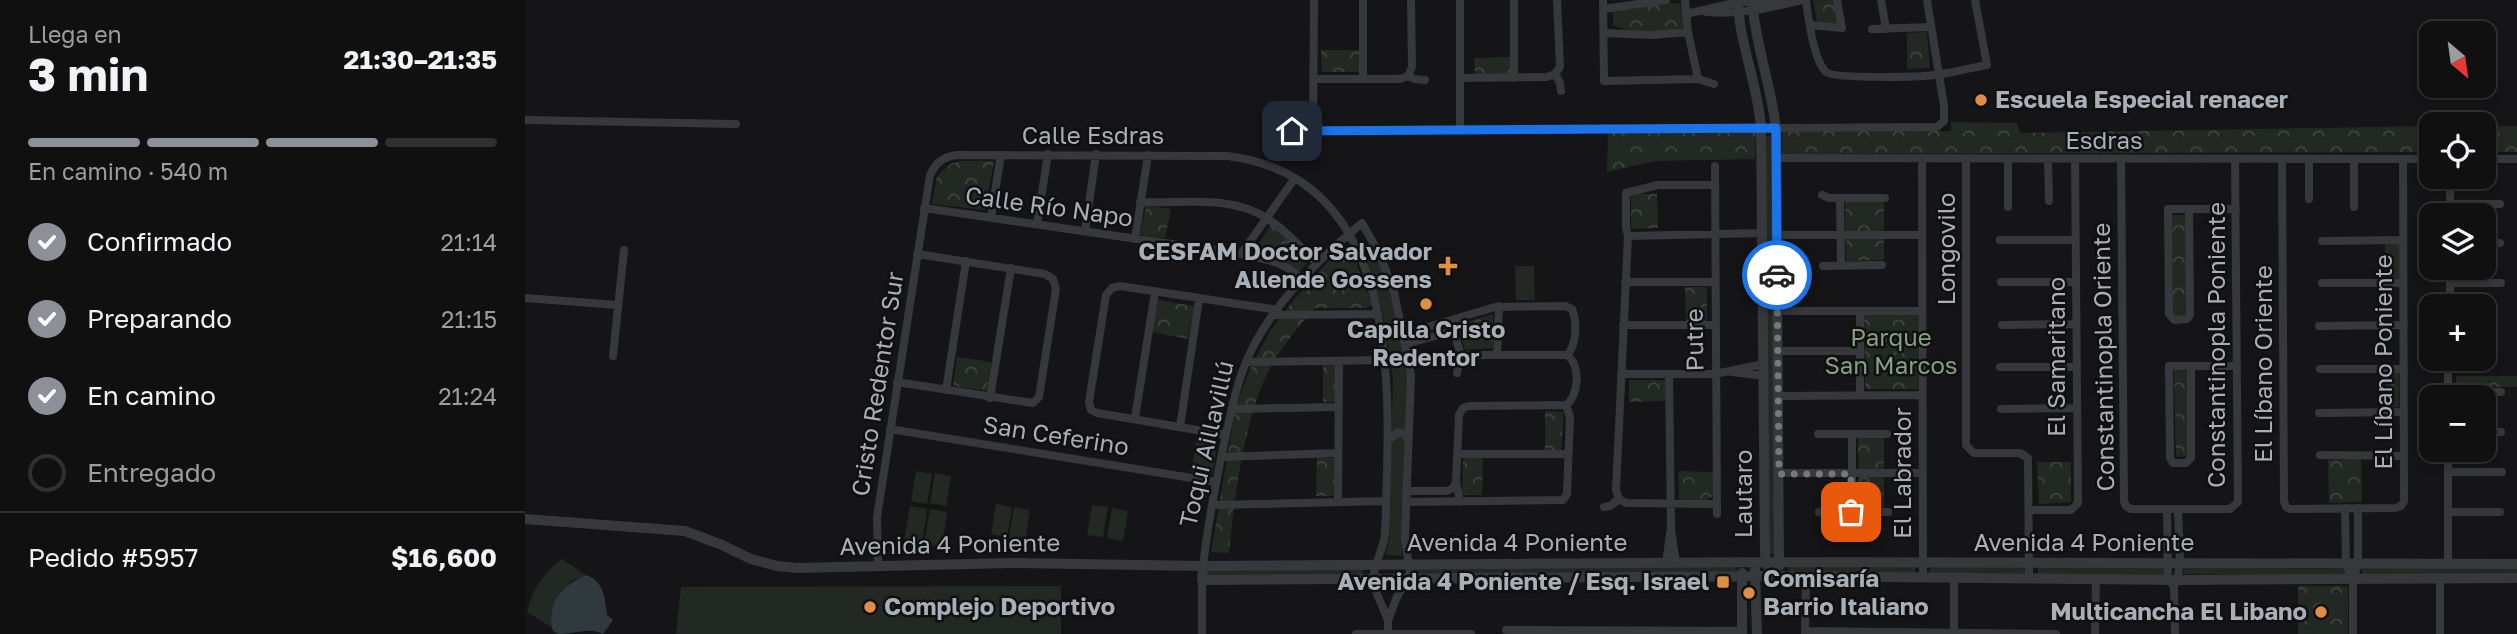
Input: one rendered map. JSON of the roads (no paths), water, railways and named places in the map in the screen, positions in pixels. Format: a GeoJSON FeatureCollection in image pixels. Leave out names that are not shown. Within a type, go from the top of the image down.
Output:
{"type":"FeatureCollection","features":[{"type":"Feature","properties":{"kind":"street"},"geometry":{"type":"LineString","coordinates":[[1313,131],[1314,0]]}},
{"type":"Feature","properties":{"kind":"street"},"geometry":{"type":"LineString","coordinates":[[1363,0],[1363,79]]}},
{"type":"Feature","properties":{"kind":"street"},"geometry":{"type":"LineString","coordinates":[[1408,76],[1412,67],[1411,0]]}},
{"type":"Feature","properties":{"kind":"street"},"geometry":{"type":"LineString","coordinates":[[1460,0],[1460,130]]}},
{"type":"Feature","properties":{"kind":"street"},"geometry":{"type":"LineString","coordinates":[[1514,0],[1514,78]]}},
{"type":"Feature","properties":{"kind":"street"},"geometry":{"type":"LineString","coordinates":[[1461,78],[1547,77],[1555,74],[1560,67],[1557,0]]}},
{"type":"Feature","properties":{"kind":"street"},"geometry":{"type":"LineString","coordinates":[[1666,0],[1603,5],[1604,81],[1697,79],[1714,84]]}},
{"type":"Feature","properties":{"kind":"street"},"geometry":{"type":"LineString","coordinates":[[1685,0],[1697,79]]}},
{"type":"Feature","properties":{"kind":"street"},"geometry":{"type":"LineString","coordinates":[[1810,24],[1842,27],[1837,0]]}},
{"type":"Feature","properties":{"kind":"street"},"geometry":{"type":"LineString","coordinates":[[1881,0],[1886,29]]}},
{"type":"Feature","properties":{"kind":"street"},"geometry":{"type":"LineString","coordinates":[[1292,131],[1935,127],[1942,125],[1944,118],[1927,0]]}},
{"type":"Feature","properties":{"kind":"street"},"geometry":{"type":"LineString","coordinates":[[1686,14],[1738,1],[1753,4],[1800,1],[1823,68],[1832,75],[1905,76],[1939,74],[1987,65],[1975,0]]}},
{"type":"Feature","properties":{"kind":"street","name":"Lautaro"},"geometry":{"type":"LineString","coordinates":[[1738,1],[1744,47],[1757,94],[1761,128],[1766,562],[1774,576]]}},
{"type":"Feature","properties":{"kind":"street"},"geometry":{"type":"LineString","coordinates":[[1699,12],[1739,14],[1753,4]]}},
{"type":"Feature","properties":{"kind":"street","name":"Lautaro"},"geometry":{"type":"LineString","coordinates":[[1753,4],[1756,34],[1770,87],[1776,128],[1780,562],[1774,576]]}},
{"type":"Feature","properties":{"kind":"street"},"geometry":{"type":"LineString","coordinates":[[1872,29],[1931,27]]}},
{"type":"Feature","properties":{"kind":"street"},"geometry":{"type":"LineString","coordinates":[[1604,33],[1652,35],[1688,32]]}},
{"type":"Feature","properties":{"kind":"street"},"geometry":{"type":"LineString","coordinates":[[1555,74],[1561,90]]}},
{"type":"Feature","properties":{"kind":"street"},"geometry":{"type":"LineString","coordinates":[[1314,79],[1400,79],[1408,76],[1425,80]]}},
{"type":"Feature","properties":{"kind":"street"},"geometry":{"type":"LineString","coordinates":[[525,120],[736,124]]}},
{"type":"Feature","properties":{"kind":"street","name":"Calle Esdras"},"geometry":{"type":"LineString","coordinates":[[924,208],[930,175],[937,162],[957,155],[1236,157],[1295,177],[1324,200],[1348,234],[1362,263],[1378,314],[1386,360],[1389,440],[1385,535],[1373,579]]}},
{"type":"Feature","properties":{"kind":"street"},"geometry":{"type":"LineString","coordinates":[[991,217],[1001,155]]}},
{"type":"Feature","properties":{"kind":"street"},"geometry":{"type":"LineString","coordinates":[[1037,224],[1048,155]]}},
{"type":"Feature","properties":{"kind":"street"},"geometry":{"type":"LineString","coordinates":[[1085,231],[1096,155]]}},
{"type":"Feature","properties":{"kind":"street"},"geometry":{"type":"LineString","coordinates":[[1135,239],[1148,155]]}},
{"type":"Feature","properties":{"kind":"street","name":"Esdras"},"geometry":{"type":"LineString","coordinates":[[1776,158],[2419,159]]}},
{"type":"Feature","properties":{"kind":"street","name":"El Labrador"},"geometry":{"type":"LineString","coordinates":[[1922,159],[1923,578]]}},
{"type":"Feature","properties":{"kind":"street","name":"Longovilo"},"geometry":{"type":"LineString","coordinates":[[1966,159],[1966,445],[1976,453],[2020,453],[2026,456],[2029,463],[2029,579]]}},
{"type":"Feature","properties":{"kind":"street"},"geometry":{"type":"LineString","coordinates":[[2008,159],[2008,207]]}},
{"type":"Feature","properties":{"kind":"street"},"geometry":{"type":"LineString","coordinates":[[2496,159],[2517,159]]}},
{"type":"Feature","properties":{"kind":"street"},"geometry":{"type":"LineString","coordinates":[[2049,160],[2049,201]]}},
{"type":"Feature","properties":{"kind":"street","name":"El Samaritano"},"geometry":{"type":"LineString","coordinates":[[2029,510],[2069,510],[2077,505],[2075,160]]}},
{"type":"Feature","properties":{"kind":"street","name":"Constantinopla Oriente"},"geometry":{"type":"LineString","coordinates":[[2121,160],[2125,504],[2131,509],[2172,509]]}},
{"type":"Feature","properties":{"kind":"street","name":"El Líbano Oriente"},"geometry":{"type":"LineString","coordinates":[[2282,160],[2284,501],[2290,509],[2345,508]]}},
{"type":"Feature","properties":{"kind":"street"},"geometry":{"type":"LineString","coordinates":[[2309,160],[2309,199]]}},
{"type":"Feature","properties":{"kind":"street"},"geometry":{"type":"LineString","coordinates":[[2354,160],[2354,207]]}},
{"type":"Feature","properties":{"kind":"street","name":"El Líbano Poniente"},"geometry":{"type":"LineString","coordinates":[[2345,508],[2395,508],[2401,506],[2404,497],[2403,160]]}},
{"type":"Feature","properties":{"kind":"street","name":"Constantinopla Poniente"},"geometry":{"type":"LineString","coordinates":[[2172,509],[2230,509],[2238,502],[2235,161]]}},
{"type":"Feature","properties":{"kind":"street","name":"Putre"},"geometry":{"type":"LineString","coordinates":[[1715,166],[1713,234],[1717,514]]}},
{"type":"Feature","properties":{"kind":"street"},"geometry":{"type":"LineString","coordinates":[[1241,254],[1295,177]]}},
{"type":"Feature","properties":{"kind":"street"},"geometry":{"type":"LineString","coordinates":[[1715,185],[1658,185],[1626,193],[1628,236],[1616,490],[1619,499],[1626,503],[1717,504]]}},
{"type":"Feature","properties":{"kind":"street"},"geometry":{"type":"LineString","coordinates":[[1822,195],[1840,198],[1885,198]]}},
{"type":"Feature","properties":{"kind":"street"},"geometry":{"type":"LineString","coordinates":[[1840,198],[1841,266]]}},
{"type":"Feature","properties":{"kind":"street"},"geometry":{"type":"LineString","coordinates":[[1140,202],[1218,203],[1241,208],[1267,218],[1317,263]]}},
{"type":"Feature","properties":{"kind":"street"},"geometry":{"type":"LineString","coordinates":[[1762,203],[1776,204]]}},
{"type":"Feature","properties":{"kind":"street","name":"Calle Río Napo"},"geometry":{"type":"LineString","coordinates":[[924,208],[1241,254],[1277,262],[1302,279]]}},
{"type":"Feature","properties":{"kind":"street","name":"Cristo Redentor Sur"},"geometry":{"type":"LineString","coordinates":[[878,566],[876,527],[924,208]]}},
{"type":"Feature","properties":{"kind":"street"},"geometry":{"type":"LineString","coordinates":[[2189,209],[2190,315],[2187,319],[2174,320],[2169,314],[2168,209],[2189,209],[2235,209]]}},
{"type":"Feature","properties":{"kind":"street","name":"Toqui Aillavillú"},"geometry":{"type":"LineString","coordinates":[[1202,634],[1203,566],[1216,482],[1232,409],[1246,362],[1276,312],[1302,279],[1362,223],[1381,257]]}},
{"type":"Feature","properties":{"kind":"street"},"geometry":{"type":"LineString","coordinates":[[1628,236],[1763,233]]}},
{"type":"Feature","properties":{"kind":"street"},"geometry":{"type":"LineString","coordinates":[[1777,235],[1922,235]]}},
{"type":"Feature","properties":{"kind":"street"},"geometry":{"type":"LineString","coordinates":[[2000,240],[2075,240]]}},
{"type":"Feature","properties":{"kind":"street"},"geometry":{"type":"LineString","coordinates":[[2322,241],[2403,240]]}},
{"type":"Feature","properties":{"kind":"street"},"geometry":{"type":"LineString","coordinates":[[613,356],[624,250]]}},
{"type":"Feature","properties":{"kind":"street"},"geometry":{"type":"LineString","coordinates":[[897,382],[1028,404],[1036,401],[1056,289],[1053,279],[1045,274],[917,254]]}},
{"type":"Feature","properties":{"kind":"street"},"geometry":{"type":"LineString","coordinates":[[1362,263],[1370,255],[1381,257],[1394,292],[1411,375],[1405,538],[1408,579],[1399,591],[1388,621]]}},
{"type":"Feature","properties":{"kind":"street"},"geometry":{"type":"LineString","coordinates":[[946,390],[966,261]]}},
{"type":"Feature","properties":{"kind":"street"},"geometry":{"type":"LineString","coordinates":[[1823,266],[1882,265]]}},
{"type":"Feature","properties":{"kind":"street"},"geometry":{"type":"LineString","coordinates":[[991,398],[1011,268]]}},
{"type":"Feature","properties":{"kind":"street"},"geometry":{"type":"LineString","coordinates":[[1625,282],[1714,282]]}},
{"type":"Feature","properties":{"kind":"street"},"geometry":{"type":"LineString","coordinates":[[2001,282],[2076,282]]}},
{"type":"Feature","properties":{"kind":"street"},"geometry":{"type":"LineString","coordinates":[[2322,283],[2403,283]]}},
{"type":"Feature","properties":{"kind":"street"},"geometry":{"type":"LineString","coordinates":[[2450,294],[2450,283],[2501,283]]}},
{"type":"Feature","properties":{"kind":"street"},"geometry":{"type":"LineString","coordinates":[[1226,435],[1091,410],[1089,402],[1106,295],[1112,288],[1120,286],[1276,312],[1378,314]]}},
{"type":"Feature","properties":{"kind":"street"},"geometry":{"type":"LineString","coordinates":[[1135,418],[1155,292]]}},
{"type":"Feature","properties":{"kind":"street"},"geometry":{"type":"LineString","coordinates":[[525,298],[617,305]]}},
{"type":"Feature","properties":{"kind":"street"},"geometry":{"type":"LineString","coordinates":[[1180,427],[1199,299]]}},
{"type":"Feature","properties":{"kind":"street"},"geometry":{"type":"LineString","coordinates":[[1404,334],[1499,306],[1566,306],[1572,309],[1574,315],[1574,344],[1567,355]]}},
{"type":"Feature","properties":{"kind":"street"},"geometry":{"type":"LineString","coordinates":[[1497,355],[1499,306]]}},
{"type":"Feature","properties":{"kind":"street"},"geometry":{"type":"LineString","coordinates":[[1777,311],[1922,311]]}},
{"type":"Feature","properties":{"kind":"street"},"geometry":{"type":"LineString","coordinates":[[1860,311],[1860,395]]}},
{"type":"Feature","properties":{"kind":"street"},"geometry":{"type":"LineString","coordinates":[[1450,321],[1461,355],[1457,373]]}},
{"type":"Feature","properties":{"kind":"street"},"geometry":{"type":"LineString","coordinates":[[2002,325],[2076,324]]}},
{"type":"Feature","properties":{"kind":"street"},"geometry":{"type":"LineString","coordinates":[[1623,325],[1714,325]]}},
{"type":"Feature","properties":{"kind":"street"},"geometry":{"type":"LineString","coordinates":[[2319,326],[2403,325]]}},
{"type":"Feature","properties":{"kind":"street"},"geometry":{"type":"LineString","coordinates":[[1406,344],[1453,331]]}},
{"type":"Feature","properties":{"kind":"street"},"geometry":{"type":"LineString","coordinates":[[1778,351],[1859,351]]}},
{"type":"Feature","properties":{"kind":"street"},"geometry":{"type":"LineString","coordinates":[[1460,502],[1456,482],[1458,415],[1461,410],[1466,406],[1566,405],[1574,396],[1576,366],[1567,355],[1461,355]]}},
{"type":"Feature","properties":{"kind":"street"},"geometry":{"type":"LineString","coordinates":[[1246,362],[1386,360]]}},
{"type":"Feature","properties":{"kind":"street"},"geometry":{"type":"LineString","coordinates":[[1338,502],[1339,361]]}},
{"type":"Feature","properties":{"kind":"street"},"geometry":{"type":"LineString","coordinates":[[1621,374],[1715,374],[1764,364]]}},
{"type":"Feature","properties":{"kind":"street"},"geometry":{"type":"LineString","coordinates":[[2191,366],[2191,458],[2186,463],[2173,463],[2170,458],[2169,366],[2191,366],[2237,366]]}},
{"type":"Feature","properties":{"kind":"street"},"geometry":{"type":"LineString","coordinates":[[2000,367],[2077,367]]}},
{"type":"Feature","properties":{"kind":"street"},"geometry":{"type":"LineString","coordinates":[[2320,369],[2404,369]]}},
{"type":"Feature","properties":{"kind":"street"},"geometry":{"type":"LineString","coordinates":[[1729,372],[1764,376]]}},
{"type":"Feature","properties":{"kind":"street"},"geometry":{"type":"LineString","coordinates":[[1669,374],[1670,504],[1676,549],[1671,563]]}},
{"type":"Feature","properties":{"kind":"street"},"geometry":{"type":"LineString","coordinates":[[2496,392],[2501,392]]}},
{"type":"Feature","properties":{"kind":"street"},"geometry":{"type":"LineString","coordinates":[[1778,396],[1922,395]]}},
{"type":"Feature","properties":{"kind":"street"},"geometry":{"type":"LineString","coordinates":[[1406,502],[1558,501],[1565,497],[1570,417],[1566,405]]}},
{"type":"Feature","properties":{"kind":"street"},"geometry":{"type":"LineString","coordinates":[[1232,409],[1339,407]]}},
{"type":"Feature","properties":{"kind":"street"},"geometry":{"type":"LineString","coordinates":[[2001,409],[2077,408]]}},
{"type":"Feature","properties":{"kind":"street"},"geometry":{"type":"LineString","coordinates":[[2319,413],[2404,412]]}},
{"type":"Feature","properties":{"kind":"street","name":"San Ceferino"},"geometry":{"type":"LineString","coordinates":[[890,429],[1216,482]]}},
{"type":"Feature","properties":{"kind":"street"},"geometry":{"type":"LineString","coordinates":[[1389,440],[1398,432],[1405,434],[1408,440]]}},
{"type":"Feature","properties":{"kind":"street"},"geometry":{"type":"LineString","coordinates":[[2496,432],[2501,432]]}},
{"type":"Feature","properties":{"kind":"street"},"geometry":{"type":"LineString","coordinates":[[1818,434],[1888,434]]}},
{"type":"Feature","properties":{"kind":"street"},"geometry":{"type":"LineString","coordinates":[[1851,512],[1852,434]]}},
{"type":"Feature","properties":{"kind":"street"},"geometry":{"type":"LineString","coordinates":[[1221,457],[1338,453]]}},
{"type":"Feature","properties":{"kind":"street"},"geometry":{"type":"LineString","coordinates":[[1457,454],[1568,454]]}},
{"type":"Feature","properties":{"kind":"street"},"geometry":{"type":"LineString","coordinates":[[2320,455],[2404,456]]}},
{"type":"Feature","properties":{"kind":"street"},"geometry":{"type":"LineString","coordinates":[[1764,458],[1779,458]]}},
{"type":"Feature","properties":{"kind":"street"},"geometry":{"type":"LineString","coordinates":[[2448,462],[2448,565]]}},
{"type":"Feature","properties":{"kind":"street"},"geometry":{"type":"LineString","coordinates":[[2448,472],[2502,472]]}},
{"type":"Feature","properties":{"kind":"street"},"geometry":{"type":"LineString","coordinates":[[1779,474],[1922,474]]}},
{"type":"Feature","properties":{"kind":"street"},"geometry":{"type":"LineString","coordinates":[[1406,491],[1447,491],[1453,488],[1456,482]]}},
{"type":"Feature","properties":{"kind":"street"},"geometry":{"type":"LineString","coordinates":[[1604,506],[1610,506],[1619,499]]}},
{"type":"Feature","properties":{"kind":"street"},"geometry":{"type":"LineString","coordinates":[[1213,505],[1386,501]]}},
{"type":"Feature","properties":{"kind":"street"},"geometry":{"type":"LineString","coordinates":[[2345,508],[2346,565],[2353,579]]}},
{"type":"Feature","properties":{"kind":"street"},"geometry":{"type":"LineString","coordinates":[[2353,634],[2353,579],[2358,565],[2358,508]]}},
{"type":"Feature","properties":{"kind":"street"},"geometry":{"type":"LineString","coordinates":[[2172,509],[2175,634]]}},
{"type":"Feature","properties":{"kind":"street"},"geometry":{"type":"LineString","coordinates":[[1819,512],[1888,512]]}},
{"type":"Feature","properties":{"kind":"street"},"geometry":{"type":"LineString","coordinates":[[2448,512],[2500,512]]}},
{"type":"Feature","properties":{"kind":"street","name":"Avenida 4 Poniente"},"geometry":{"type":"LineString","coordinates":[[525,519],[685,531],[751,559],[786,567],[1012,563],[1203,566],[1766,562],[2517,564]]}},
{"type":"Feature","properties":{"kind":"street"},"geometry":{"type":"LineString","coordinates":[[1506,630],[1742,632],[1742,577],[1746,563],[1755,570],[1756,576],[1756,634]]}},
{"type":"Feature","properties":{"kind":"street"},"geometry":{"type":"LineString","coordinates":[[1806,576],[1805,633],[2056,634]]}},
{"type":"Feature","properties":{"kind":"street","name":"Avenida 4 Poniente"},"geometry":{"type":"LineString","coordinates":[[1202,580],[1806,576],[2173,582],[2517,578]]}},
{"type":"Feature","properties":{"kind":"street"},"geometry":{"type":"LineString","coordinates":[[1954,578],[1954,634]]}},
{"type":"Feature","properties":{"kind":"street"},"geometry":{"type":"LineString","coordinates":[[1373,579],[1388,621],[1388,634]]}},
{"type":"Feature","properties":{"kind":"street"},"geometry":{"type":"LineString","coordinates":[[2095,634],[2096,579]]}},
{"type":"Feature","properties":{"kind":"street"},"geometry":{"type":"LineString","coordinates":[[2440,579],[2440,634]]}},
{"type":"Feature","properties":{"kind":"street"},"geometry":{"type":"LineString","coordinates":[[1356,634],[1471,634]]}},
{"type":"Feature","properties":{"kind":"place","name":"Escuela Especial renacer"},"geometry":{"type":"Point","coordinates":[1981,100]}},
{"type":"Feature","properties":{"kind":"place","name":"CESFAM Doctor Salvador Allende Gossens"},"geometry":{"type":"Point","coordinates":[1448,266]}},
{"type":"Feature","properties":{"kind":"place","name":"Capilla Cristo Redentor"},"geometry":{"type":"Point","coordinates":[1426,304]}},
{"type":"Feature","properties":{"kind":"place","name":"Avenida 4 Poniente / Esq. Israel"},"geometry":{"type":"Point","coordinates":[1723,582]}},
{"type":"Feature","properties":{"kind":"place","name":"Comisaría Barrio Italiano"},"geometry":{"type":"Point","coordinates":[1749,593]}},
{"type":"Feature","properties":{"kind":"place","name":"Complejo Deportivo"},"geometry":{"type":"Point","coordinates":[870,607]}},
{"type":"Feature","properties":{"kind":"place","name":"Multicancha El Libano"},"geometry":{"type":"Point","coordinates":[2321,612]}},
{"type":"Feature","properties":{"kind":"park label","name":"Parque San Marcos"},"geometry":{"type":"Point","coordinates":[1891,352]}}]}
